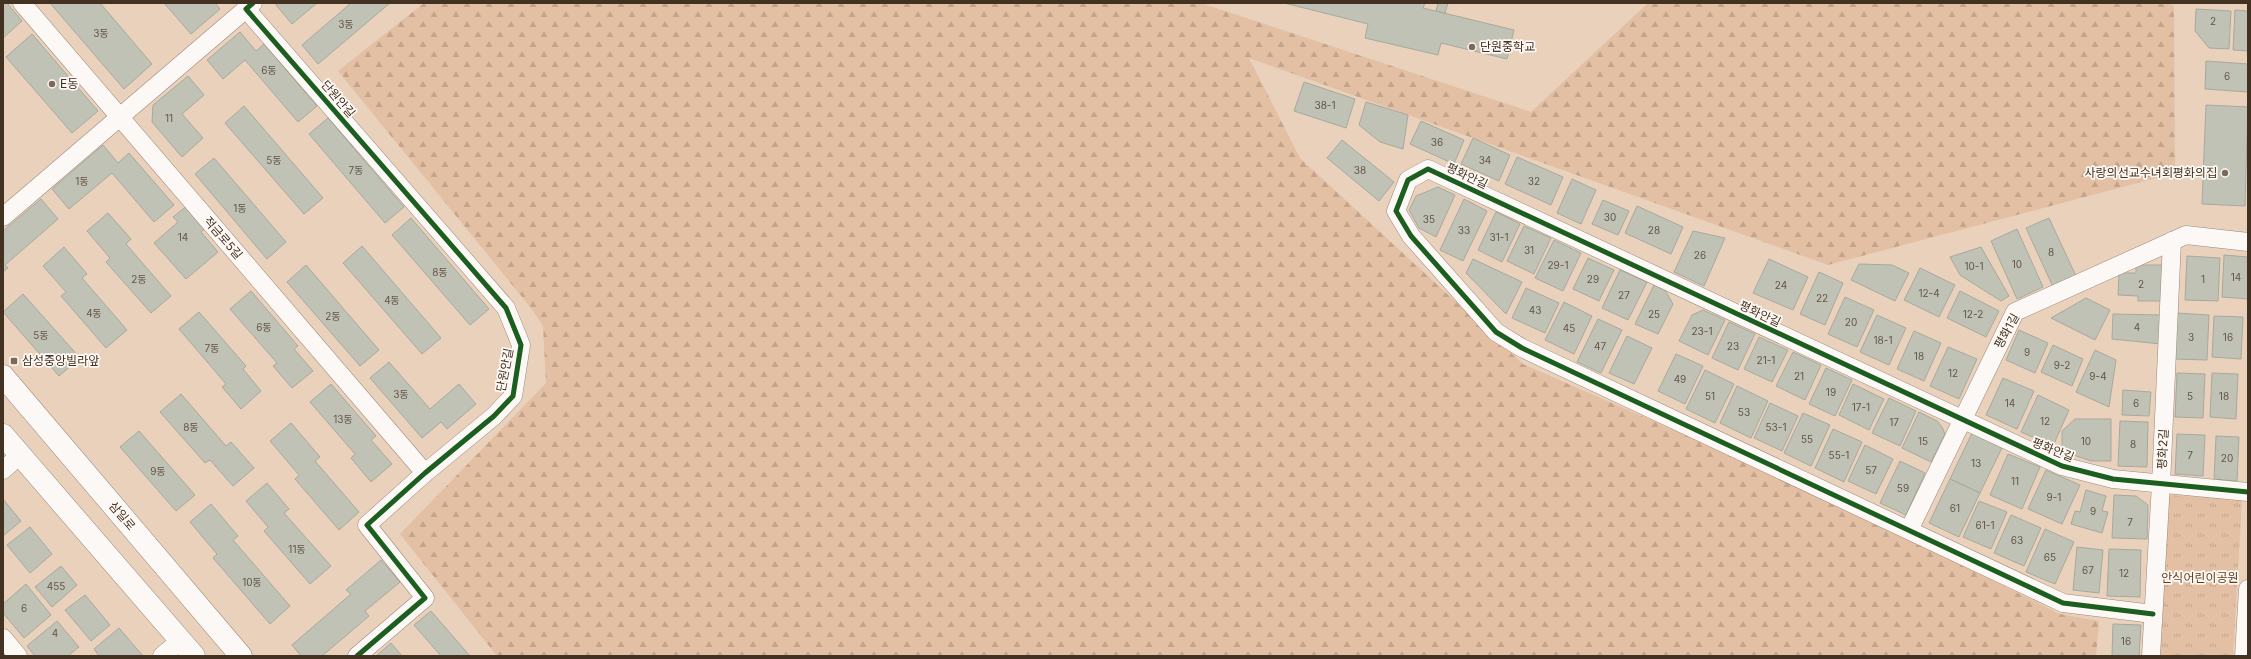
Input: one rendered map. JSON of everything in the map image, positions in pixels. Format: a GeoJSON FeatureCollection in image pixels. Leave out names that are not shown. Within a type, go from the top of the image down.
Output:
{"type":"FeatureCollection","features":[{"type":"Feature","properties":{"kind":"main road","name":"삼일로"},"geometry":{"type":"LineString","coordinates":[[3,376],[241,656]]}},
{"type":"Feature","properties":{"kind":"main road"},"geometry":{"type":"LineString","coordinates":[[3,435],[188,648]]}},
{"type":"Feature","properties":{"kind":"street","name":"적금로5길"},"geometry":{"type":"LineString","coordinates":[[22,3],[119,118],[425,473]]}},
{"type":"Feature","properties":{"kind":"street"},"geometry":{"type":"LineString","coordinates":[[3,217],[250,6]]}},
{"type":"Feature","properties":{"kind":"street","name":"단원안길"},"geometry":{"type":"LineString","coordinates":[[250,6],[506,308],[521,345],[513,396],[494,416],[425,473],[367,525],[425,598],[357,656]]}},
{"type":"Feature","properties":{"kind":"street","name":"평화안길"},"geometry":{"type":"LineString","coordinates":[[2153,614],[2063,603],[1522,348],[1496,332],[1411,236],[1396,211],[1408,180],[1428,169],[2062,466],[2113,479],[2248,492]]}},
{"type":"Feature","properties":{"kind":"street","name":"평화1길"},"geometry":{"type":"LineString","coordinates":[[1909,530],[2015,312],[2186,235],[2248,242]]}},
{"type":"Feature","properties":{"kind":"street","name":"평화2길"},"geometry":{"type":"LineString","coordinates":[[2151,656],[2161,484],[2172,241]]}},
{"type":"Feature","properties":{"kind":"street"},"geometry":{"type":"LineString","coordinates":[[3,470],[20,455]]}},
{"type":"Feature","properties":{"kind":"street"},"geometry":{"type":"LineString","coordinates":[[2244,656],[2248,589]]}},
{"type":"Feature","properties":{"kind":"street"},"geometry":{"type":"LineString","coordinates":[[3,638],[18,656]]}},
{"type":"Feature","properties":{"kind":"street"},"geometry":{"type":"LineString","coordinates":[[162,656],[188,648]]}},
{"type":"Feature","properties":{"kind":"green space"},"geometry":{"type":"Polygon","coordinates":[[[424,3],[1201,3],[1531,112],[1648,3],[2170,3],[2174,6],[2175,173],[1828,265],[1249,58],[1300,158],[1523,364],[1806,488],[2060,614],[2099,621],[2096,656],[497,656],[400,534],[546,383],[543,326],[531,308],[338,71],[424,3]]]}},
{"type":"Feature","properties":{"kind":"green space","name":"안식어린이공원"},"geometry":{"type":"Polygon","coordinates":[[[2167,495],[2242,499],[2233,656],[2158,656],[2167,495]]]}},
{"type":"Feature","properties":{"kind":"building"},"geometry":{"type":"Polygon","coordinates":[[[3,3],[7,3],[22,21],[3,38],[3,3]]]}},
{"type":"Feature","properties":{"kind":"building"},"geometry":{"type":"Polygon","coordinates":[[[50,3],[100,3],[152,64],[124,89],[50,3]]]}},
{"type":"Feature","properties":{"kind":"building"},"geometry":{"type":"Polygon","coordinates":[[[164,3],[215,3],[220,9],[191,34],[164,3]]]}},
{"type":"Feature","properties":{"kind":"building"},"geometry":{"type":"Polygon","coordinates":[[[278,3],[317,3],[292,24],[276,5],[278,3]]]}},
{"type":"Feature","properties":{"kind":"building"},"geometry":{"type":"Polygon","coordinates":[[[351,3],[390,3],[318,64],[302,45],[351,3]]]}},
{"type":"Feature","properties":{"kind":"building"},"geometry":{"type":"Polygon","coordinates":[[[1284,3],[1425,3],[1423,8],[1514,30],[1507,59],[1441,43],[1438,55],[1365,38],[1368,24],[1284,3]]]}},
{"type":"Feature","properties":{"kind":"building"},"geometry":{"type":"Polygon","coordinates":[[[1438,3],[1448,3],[1445,13],[1436,11],[1438,3]]]}},
{"type":"Feature","properties":{"kind":"building"},"geometry":{"type":"Polygon","coordinates":[[[2196,9],[2231,11],[2229,49],[2209,48],[2195,31],[2196,9]]]}},
{"type":"Feature","properties":{"kind":"building"},"geometry":{"type":"Polygon","coordinates":[[[2235,10],[2248,11],[2248,51],[2233,50],[2235,10]]]}},
{"type":"Feature","properties":{"kind":"building"},"geometry":{"type":"Polygon","coordinates":[[[240,32],[256,51],[264,44],[317,106],[298,122],[245,60],[223,79],[207,60],[240,32]]]}},
{"type":"Feature","properties":{"kind":"building","name":"E동"},"geometry":{"type":"Polygon","coordinates":[[[32,34],[98,111],[72,133],[6,57],[32,34]]]}},
{"type":"Feature","properties":{"kind":"building"},"geometry":{"type":"Polygon","coordinates":[[[2206,61],[2248,64],[2248,92],[2205,89],[2206,61]]]}},
{"type":"Feature","properties":{"kind":"building"},"geometry":{"type":"Polygon","coordinates":[[[188,76],[204,95],[182,114],[203,138],[182,157],[152,122],[153,105],[188,76]]]}},
{"type":"Feature","properties":{"kind":"building"},"geometry":{"type":"Polygon","coordinates":[[[1304,82],[1355,99],[1346,128],[1294,111],[1304,82]]]}},
{"type":"Feature","properties":{"kind":"building"},"geometry":{"type":"Polygon","coordinates":[[[1366,102],[1408,115],[1403,149],[1380,142],[1359,125],[1366,102]]]}},
{"type":"Feature","properties":{"kind":"building","name":"사랑의선교수녀회평화의집"},"geometry":{"type":"Polygon","coordinates":[[[2206,105],[2248,107],[2245,206],[2202,204],[2206,105]]]}},
{"type":"Feature","properties":{"kind":"building"},"geometry":{"type":"Polygon","coordinates":[[[244,106],[323,198],[304,214],[225,123],[244,106]]]}},
{"type":"Feature","properties":{"kind":"building"},"geometry":{"type":"Polygon","coordinates":[[[328,118],[404,207],[385,223],[309,134],[328,118]]]}},
{"type":"Feature","properties":{"kind":"building"},"geometry":{"type":"Polygon","coordinates":[[[1421,121],[1464,140],[1454,164],[1410,144],[1421,121]]]}},
{"type":"Feature","properties":{"kind":"building"},"geometry":{"type":"Polygon","coordinates":[[[1473,138],[1510,155],[1499,181],[1461,164],[1473,138]]]}},
{"type":"Feature","properties":{"kind":"building"},"geometry":{"type":"Polygon","coordinates":[[[1342,140],[1394,182],[1379,201],[1327,158],[1342,140]]]}},
{"type":"Feature","properties":{"kind":"building"},"geometry":{"type":"Polygon","coordinates":[[[103,145],[118,163],[129,153],[174,205],[154,222],[112,173],[69,209],[52,189],[103,145]]]}},
{"type":"Feature","properties":{"kind":"building"},"geometry":{"type":"Polygon","coordinates":[[[1517,157],[1563,177],[1551,205],[1505,184],[1517,157]]]}},
{"type":"Feature","properties":{"kind":"building"},"geometry":{"type":"Polygon","coordinates":[[[214,158],[286,242],[267,259],[195,174],[214,158]]]}},
{"type":"Feature","properties":{"kind":"building"},"geometry":{"type":"Polygon","coordinates":[[[1572,179],[1596,190],[1581,224],[1557,213],[1572,179]]]}},
{"type":"Feature","properties":{"kind":"building"},"geometry":{"type":"Polygon","coordinates":[[[1438,187],[1455,195],[1436,237],[1419,228],[1409,210],[1416,196],[1438,187]]]}},
{"type":"Feature","properties":{"kind":"building"},"geometry":{"type":"Polygon","coordinates":[[[41,199],[58,219],[5,265],[8,268],[3,272],[3,231],[41,199]]]}},
{"type":"Feature","properties":{"kind":"building"},"geometry":{"type":"Polygon","coordinates":[[[1464,199],[1487,211],[1463,261],[1440,250],[1464,199]]]}},
{"type":"Feature","properties":{"kind":"building"},"geometry":{"type":"Polygon","coordinates":[[[1603,200],[1629,211],[1618,235],[1592,224],[1603,200]]]}},
{"type":"Feature","properties":{"kind":"building"},"geometry":{"type":"Polygon","coordinates":[[[188,205],[207,227],[201,232],[218,252],[186,279],[154,243],[178,222],[173,217],[188,205]]]}},
{"type":"Feature","properties":{"kind":"building"},"geometry":{"type":"Polygon","coordinates":[[[1637,206],[1683,227],[1671,254],[1625,233],[1637,206]]]}},
{"type":"Feature","properties":{"kind":"building"},"geometry":{"type":"Polygon","coordinates":[[[1496,212],[1520,224],[1502,262],[1478,250],[1496,212]]]}},
{"type":"Feature","properties":{"kind":"building"},"geometry":{"type":"Polygon","coordinates":[[[108,213],[131,239],[126,244],[171,296],[151,313],[106,262],[110,258],[87,231],[108,213]]]}},
{"type":"Feature","properties":{"kind":"building"},"geometry":{"type":"Polygon","coordinates":[[[411,218],[489,309],[470,325],[392,235],[411,218]]]}},
{"type":"Feature","properties":{"kind":"building"},"geometry":{"type":"Polygon","coordinates":[[[2049,218],[2076,276],[2053,287],[2026,228],[2049,218]]]}},
{"type":"Feature","properties":{"kind":"building"},"geometry":{"type":"Polygon","coordinates":[[[1524,226],[1551,238],[1534,274],[1507,261],[1524,226]]]}},
{"type":"Feature","properties":{"kind":"building"},"geometry":{"type":"Polygon","coordinates":[[[2017,229],[2043,287],[2017,299],[1991,241],[2017,229]]]}},
{"type":"Feature","properties":{"kind":"building"},"geometry":{"type":"Polygon","coordinates":[[[1693,231],[1725,238],[1704,286],[1674,272],[1693,231]]]}},
{"type":"Feature","properties":{"kind":"building"},"geometry":{"type":"Polygon","coordinates":[[[1554,240],[1581,253],[1563,291],[1535,278],[1554,240]]]}},
{"type":"Feature","properties":{"kind":"building"},"geometry":{"type":"Polygon","coordinates":[[[362,246],[441,338],[422,354],[343,263],[362,246]]]}},
{"type":"Feature","properties":{"kind":"building"},"geometry":{"type":"Polygon","coordinates":[[[64,247],[87,274],[82,278],[127,330],[106,348],[61,296],[66,292],[43,266],[64,247]]]}},
{"type":"Feature","properties":{"kind":"building"},"geometry":{"type":"Polygon","coordinates":[[[1981,247],[2009,296],[2001,301],[1960,275],[1950,257],[1981,247]]]}},
{"type":"Feature","properties":{"kind":"building"},"geometry":{"type":"Polygon","coordinates":[[[2224,255],[2248,257],[2248,299],[2222,297],[2224,255]]]}},
{"type":"Feature","properties":{"kind":"building"},"geometry":{"type":"Polygon","coordinates":[[[2187,256],[2220,258],[2218,301],[2185,300],[2187,256]]]}},
{"type":"Feature","properties":{"kind":"building"},"geometry":{"type":"Polygon","coordinates":[[[1588,258],[1614,270],[1599,301],[1573,289],[1588,258]]]}},
{"type":"Feature","properties":{"kind":"building"},"geometry":{"type":"Polygon","coordinates":[[[1473,259],[1522,282],[1506,314],[1466,273],[1473,259]]]}},
{"type":"Feature","properties":{"kind":"building"},"geometry":{"type":"Polygon","coordinates":[[[1769,259],[1808,277],[1793,310],[1753,293],[1769,259]]]}},
{"type":"Feature","properties":{"kind":"building"},"geometry":{"type":"Polygon","coordinates":[[[1859,264],[1892,265],[1909,273],[1895,301],[1851,280],[1859,264]]]}},
{"type":"Feature","properties":{"kind":"building"},"geometry":{"type":"Polygon","coordinates":[[[306,265],[379,350],[360,366],[287,282],[306,265]]]}},
{"type":"Feature","properties":{"kind":"building"},"geometry":{"type":"Polygon","coordinates":[[[2136,265],[2163,265],[2163,301],[2138,301],[2138,296],[2118,295],[2119,273],[2136,273],[2136,265]]]}},
{"type":"Feature","properties":{"kind":"building"},"geometry":{"type":"Polygon","coordinates":[[[1920,268],[1955,285],[1939,317],[1904,300],[1920,268]]]}},
{"type":"Feature","properties":{"kind":"building"},"geometry":{"type":"Polygon","coordinates":[[[1620,270],[1647,282],[1628,320],[1602,308],[1620,270]]]}},
{"type":"Feature","properties":{"kind":"building"},"geometry":{"type":"Polygon","coordinates":[[[1819,272],[1843,283],[1825,325],[1800,314],[1819,272]]]}},
{"type":"Feature","properties":{"kind":"building"},"geometry":{"type":"Polygon","coordinates":[[[1654,285],[1665,290],[1673,304],[1658,334],[1635,324],[1654,285]]]}},
{"type":"Feature","properties":{"kind":"building"},"geometry":{"type":"Polygon","coordinates":[[[1526,288],[1559,303],[1545,333],[1512,318],[1526,288]]]}},
{"type":"Feature","properties":{"kind":"building"},"geometry":{"type":"Polygon","coordinates":[[[251,291],[298,346],[294,349],[313,371],[292,388],[273,366],[277,363],[230,309],[251,291]]]}},
{"type":"Feature","properties":{"kind":"building"},"geometry":{"type":"Polygon","coordinates":[[[1960,291],[1999,311],[1986,337],[1947,318],[1960,291]]]}},
{"type":"Feature","properties":{"kind":"building"},"geometry":{"type":"Polygon","coordinates":[[[23,294],[80,358],[59,376],[3,312],[23,294]]]}},
{"type":"Feature","properties":{"kind":"building"},"geometry":{"type":"Polygon","coordinates":[[[1845,297],[1874,310],[1857,347],[1828,334],[1845,297]]]}},
{"type":"Feature","properties":{"kind":"building"},"geometry":{"type":"Polygon","coordinates":[[[2086,298],[2110,310],[2095,340],[2051,318],[2086,298]]]}},
{"type":"Feature","properties":{"kind":"building"},"geometry":{"type":"Polygon","coordinates":[[[1564,302],[1592,316],[1574,354],[1545,340],[1564,302]]]}},
{"type":"Feature","properties":{"kind":"building"},"geometry":{"type":"Polygon","coordinates":[[[1703,310],[1725,320],[1708,355],[1679,341],[1692,315],[1703,310]]]}},
{"type":"Feature","properties":{"kind":"building"},"geometry":{"type":"Polygon","coordinates":[[[199,312],[246,366],[243,369],[261,391],[241,409],[222,387],[226,384],[179,329],[199,312]]]}},
{"type":"Feature","properties":{"kind":"building"},"geometry":{"type":"Polygon","coordinates":[[[2176,313],[2209,315],[2207,360],[2174,359],[2176,313]]]}},
{"type":"Feature","properties":{"kind":"building"},"geometry":{"type":"Polygon","coordinates":[[[2113,314],[2161,315],[2161,344],[2112,339],[2113,314]]]}},
{"type":"Feature","properties":{"kind":"building"},"geometry":{"type":"Polygon","coordinates":[[[1877,315],[1906,328],[1889,365],[1860,352],[1877,315]]]}},
{"type":"Feature","properties":{"kind":"building"},"geometry":{"type":"Polygon","coordinates":[[[2214,316],[2243,317],[2241,359],[2212,357],[2214,316]]]}},
{"type":"Feature","properties":{"kind":"building"},"geometry":{"type":"Polygon","coordinates":[[[1598,319],[1622,330],[1601,373],[1577,362],[1598,319]]]}},
{"type":"Feature","properties":{"kind":"building"},"geometry":{"type":"Polygon","coordinates":[[[1729,322],[1755,334],[1738,370],[1712,358],[1729,322]]]}},
{"type":"Feature","properties":{"kind":"building"},"geometry":{"type":"Polygon","coordinates":[[[2019,330],[2048,343],[2035,373],[2006,360],[2019,330]]]}},
{"type":"Feature","properties":{"kind":"building"},"geometry":{"type":"Polygon","coordinates":[[[1914,331],[1941,343],[1924,381],[1897,369],[1914,331]]]}},
{"type":"Feature","properties":{"kind":"building"},"geometry":{"type":"Polygon","coordinates":[[[1627,336],[1652,348],[1634,384],[1609,373],[1627,336]]]}},
{"type":"Feature","properties":{"kind":"building"},"geometry":{"type":"Polygon","coordinates":[[[1759,337],[1788,350],[1772,382],[1744,369],[1759,337]]]}},
{"type":"Feature","properties":{"kind":"building"},"geometry":{"type":"Polygon","coordinates":[[[2053,345],[2083,359],[2072,386],[2041,372],[2053,345]]]}},
{"type":"Feature","properties":{"kind":"building"},"geometry":{"type":"Polygon","coordinates":[[[1948,347],[1977,359],[1959,399],[1930,386],[1948,347]]]}},
{"type":"Feature","properties":{"kind":"building"},"geometry":{"type":"Polygon","coordinates":[[[2095,350],[2116,360],[2109,407],[2076,392],[2095,350]]]}},
{"type":"Feature","properties":{"kind":"building"},"geometry":{"type":"Polygon","coordinates":[[[1793,352],[1821,365],[1805,400],[1776,386],[1793,352]]]}},
{"type":"Feature","properties":{"kind":"building"},"geometry":{"type":"Polygon","coordinates":[[[1676,354],[1703,366],[1685,404],[1658,391],[1676,354]]]}},
{"type":"Feature","properties":{"kind":"building"},"geometry":{"type":"Polygon","coordinates":[[[389,362],[430,409],[459,384],[476,404],[447,429],[441,422],[422,438],[370,378],[389,362]]]}},
{"type":"Feature","properties":{"kind":"building"},"geometry":{"type":"Polygon","coordinates":[[[1826,368],[1852,380],[1835,416],[1809,404],[1826,368]]]}},
{"type":"Feature","properties":{"kind":"building"},"geometry":{"type":"Polygon","coordinates":[[[1705,370],[1734,384],[1715,423],[1686,409],[1705,370]]]}},
{"type":"Feature","properties":{"kind":"building"},"geometry":{"type":"Polygon","coordinates":[[[2177,373],[2205,374],[2203,418],[2175,417],[2177,373]]]}},
{"type":"Feature","properties":{"kind":"building"},"geometry":{"type":"Polygon","coordinates":[[[2212,373],[2238,374],[2236,419],[2210,417],[2212,373]]]}},
{"type":"Feature","properties":{"kind":"building"},"geometry":{"type":"Polygon","coordinates":[[[2003,378],[2034,391],[2017,429],[1986,415],[2003,378]]]}},
{"type":"Feature","properties":{"kind":"building"},"geometry":{"type":"Polygon","coordinates":[[[331,384],[376,436],[371,440],[392,464],[371,482],[351,458],[355,454],[310,402],[331,384]]]}},
{"type":"Feature","properties":{"kind":"building"},"geometry":{"type":"Polygon","coordinates":[[[1853,384],[1884,399],[1869,430],[1839,415],[1853,384]]]}},
{"type":"Feature","properties":{"kind":"building"},"geometry":{"type":"Polygon","coordinates":[[[1737,386],[1768,401],[1751,438],[1720,423],[1737,386]]]}},
{"type":"Feature","properties":{"kind":"building"},"geometry":{"type":"Polygon","coordinates":[[[2123,390],[2151,392],[2149,416],[2122,415],[2123,390]]]}},
{"type":"Feature","properties":{"kind":"building"},"geometry":{"type":"Polygon","coordinates":[[[181,394],[226,446],[231,442],[254,468],[233,486],[210,460],[205,463],[160,412],[181,394]]]}},
{"type":"Feature","properties":{"kind":"building"},"geometry":{"type":"Polygon","coordinates":[[[2038,395],[2069,410],[2053,446],[2021,432],[2038,395]]]}},
{"type":"Feature","properties":{"kind":"building"},"geometry":{"type":"Polygon","coordinates":[[[1889,398],[1916,411],[1900,446],[1872,433],[1889,398]]]}},
{"type":"Feature","properties":{"kind":"building"},"geometry":{"type":"Polygon","coordinates":[[[1770,403],[1798,416],[1782,451],[1754,438],[1770,403]]]}},
{"type":"Feature","properties":{"kind":"building"},"geometry":{"type":"Polygon","coordinates":[[[1919,412],[1937,421],[1945,434],[1931,462],[1902,448],[1919,412]]]}},
{"type":"Feature","properties":{"kind":"building"},"geometry":{"type":"Polygon","coordinates":[[[1803,413],[1830,425],[1811,466],[1784,453],[1803,413]]]}},
{"type":"Feature","properties":{"kind":"building"},"geometry":{"type":"Polygon","coordinates":[[[2075,419],[2111,419],[2111,461],[2091,461],[2062,451],[2062,431],[2075,419]]]}},
{"type":"Feature","properties":{"kind":"building"},"geometry":{"type":"Polygon","coordinates":[[[2120,421],[2148,422],[2147,467],[2118,466],[2120,421]]]}},
{"type":"Feature","properties":{"kind":"building"},"geometry":{"type":"Polygon","coordinates":[[[291,423],[320,457],[315,461],[359,512],[339,530],[295,479],[299,475],[270,441],[291,423]]]}},
{"type":"Feature","properties":{"kind":"building"},"geometry":{"type":"Polygon","coordinates":[[[1833,429],[1862,442],[1844,482],[1815,468],[1833,429]]]}},
{"type":"Feature","properties":{"kind":"building"},"geometry":{"type":"Polygon","coordinates":[[[139,431],[195,495],[176,511],[120,447],[139,431]]]}},
{"type":"Feature","properties":{"kind":"building"},"geometry":{"type":"Polygon","coordinates":[[[1972,433],[2002,448],[1980,493],[1950,479],[1972,433]]]}},
{"type":"Feature","properties":{"kind":"building"},"geometry":{"type":"Polygon","coordinates":[[[2177,434],[2205,435],[2203,476],[2175,474],[2177,434]]]}},
{"type":"Feature","properties":{"kind":"building"},"geometry":{"type":"Polygon","coordinates":[[[2216,436],[2239,437],[2237,481],[2214,479],[2216,436]]]}},
{"type":"Feature","properties":{"kind":"building"},"geometry":{"type":"Polygon","coordinates":[[[1865,445],[1893,459],[1876,494],[1848,481],[1865,445]]]}},
{"type":"Feature","properties":{"kind":"building"},"geometry":{"type":"Polygon","coordinates":[[[2008,454],[2040,467],[2022,509],[1990,495],[2008,454]]]}},
{"type":"Feature","properties":{"kind":"building"},"geometry":{"type":"Polygon","coordinates":[[[1900,461],[1925,473],[1906,515],[1880,503],[1900,461]]]}},
{"type":"Feature","properties":{"kind":"building"},"geometry":{"type":"Polygon","coordinates":[[[2046,470],[2080,485],[2062,524],[2028,509],[2046,470]]]}},
{"type":"Feature","properties":{"kind":"building"},"geometry":{"type":"Polygon","coordinates":[[[1950,479],[1980,493],[1959,537],[1929,523],[1950,479]]]}},
{"type":"Feature","properties":{"kind":"building"},"geometry":{"type":"Polygon","coordinates":[[[267,483],[289,509],[284,513],[331,566],[310,584],[264,531],[268,527],[246,501],[267,483]]]}},
{"type":"Feature","properties":{"kind":"building"},"geometry":{"type":"Polygon","coordinates":[[[2086,490],[2106,496],[2102,511],[2108,512],[2102,533],[2071,524],[2075,511],[2080,512],[2086,490]]]}},
{"type":"Feature","properties":{"kind":"building"},"geometry":{"type":"Polygon","coordinates":[[[2114,495],[2136,496],[2148,505],[2147,539],[2112,538],[2114,495]]]}},
{"type":"Feature","properties":{"kind":"building"},"geometry":{"type":"Polygon","coordinates":[[[3,499],[21,521],[3,536],[3,499]]]}},
{"type":"Feature","properties":{"kind":"building"},"geometry":{"type":"Polygon","coordinates":[[[1979,501],[2007,512],[1991,549],[1963,537],[1979,501]]]}},
{"type":"Feature","properties":{"kind":"building"},"geometry":{"type":"Polygon","coordinates":[[[211,504],[238,536],[233,540],[290,606],[270,624],[213,558],[217,554],[190,522],[211,504]]]}},
{"type":"Feature","properties":{"kind":"building"},"geometry":{"type":"Polygon","coordinates":[[[2011,515],[2041,528],[2024,566],[1994,553],[2011,515]]]}},
{"type":"Feature","properties":{"kind":"building"},"geometry":{"type":"Polygon","coordinates":[[[30,527],[52,554],[30,573],[7,545],[30,527]]]}},
{"type":"Feature","properties":{"kind":"building"},"geometry":{"type":"Polygon","coordinates":[[[2045,529],[2074,542],[2055,584],[2026,572],[2045,529]]]}},
{"type":"Feature","properties":{"kind":"building"},"geometry":{"type":"Polygon","coordinates":[[[2077,547],[2103,550],[2099,593],[2073,590],[2077,547]]]}},
{"type":"Feature","properties":{"kind":"building"},"geometry":{"type":"Polygon","coordinates":[[[2109,549],[2141,550],[2140,597],[2107,596],[2109,549]]]}},
{"type":"Feature","properties":{"kind":"building"},"geometry":{"type":"Polygon","coordinates":[[[381,560],[400,582],[365,611],[369,616],[322,656],[301,656],[292,645],[351,594],[346,590],[381,560]]]}},
{"type":"Feature","properties":{"kind":"building"},"geometry":{"type":"Polygon","coordinates":[[[61,566],[77,585],[52,607],[35,587],[61,566]]]}},
{"type":"Feature","properties":{"kind":"building"},"geometry":{"type":"Polygon","coordinates":[[[26,584],[51,615],[24,638],[3,613],[3,604],[26,584]]]}},
{"type":"Feature","properties":{"kind":"building"},"geometry":{"type":"Polygon","coordinates":[[[85,595],[110,625],[91,641],[65,610],[85,595]]]}},
{"type":"Feature","properties":{"kind":"building"},"geometry":{"type":"Polygon","coordinates":[[[431,611],[470,656],[441,656],[414,625],[431,611]]]}},
{"type":"Feature","properties":{"kind":"building"},"geometry":{"type":"Polygon","coordinates":[[[57,621],[79,647],[68,656],[35,656],[27,646],[57,621]]]}},
{"type":"Feature","properties":{"kind":"building"},"geometry":{"type":"Polygon","coordinates":[[[2113,624],[2141,625],[2139,656],[2112,656],[2113,624]]]}},
{"type":"Feature","properties":{"kind":"building"},"geometry":{"type":"Polygon","coordinates":[[[119,628],[143,656],[99,656],[94,649],[119,628]]]}},
{"type":"Feature","properties":{"kind":"building"},"geometry":{"type":"Polygon","coordinates":[[[391,643],[402,656],[376,656],[391,643]]]}},
{"type":"Feature","properties":{"kind":"cycle path"},"geometry":{"type":"LineString","coordinates":[[253,3],[246,9],[506,308],[521,345],[513,396],[494,416],[425,473],[367,525],[425,598],[357,656]]}},
{"type":"Feature","properties":{"kind":"cycle path"},"geometry":{"type":"LineString","coordinates":[[2153,614],[2063,603],[1522,348],[1496,332],[1411,236],[1396,211],[1408,180],[1428,169],[2062,466],[2113,479],[2248,492]]}},
{"type":"Feature","properties":{"kind":"place","name":"단원중학교"},"geometry":{"type":"Point","coordinates":[1472,47]}},
{"type":"Feature","properties":{"kind":"place","name":"E동"},"geometry":{"type":"Point","coordinates":[52,84]}},
{"type":"Feature","properties":{"kind":"place","name":"사랑의선교수녀회평화의집"},"geometry":{"type":"Point","coordinates":[2225,173]}},
{"type":"Feature","properties":{"kind":"place","name":"삼성중앙빌라앞"},"geometry":{"type":"Point","coordinates":[14,361]}}]}
